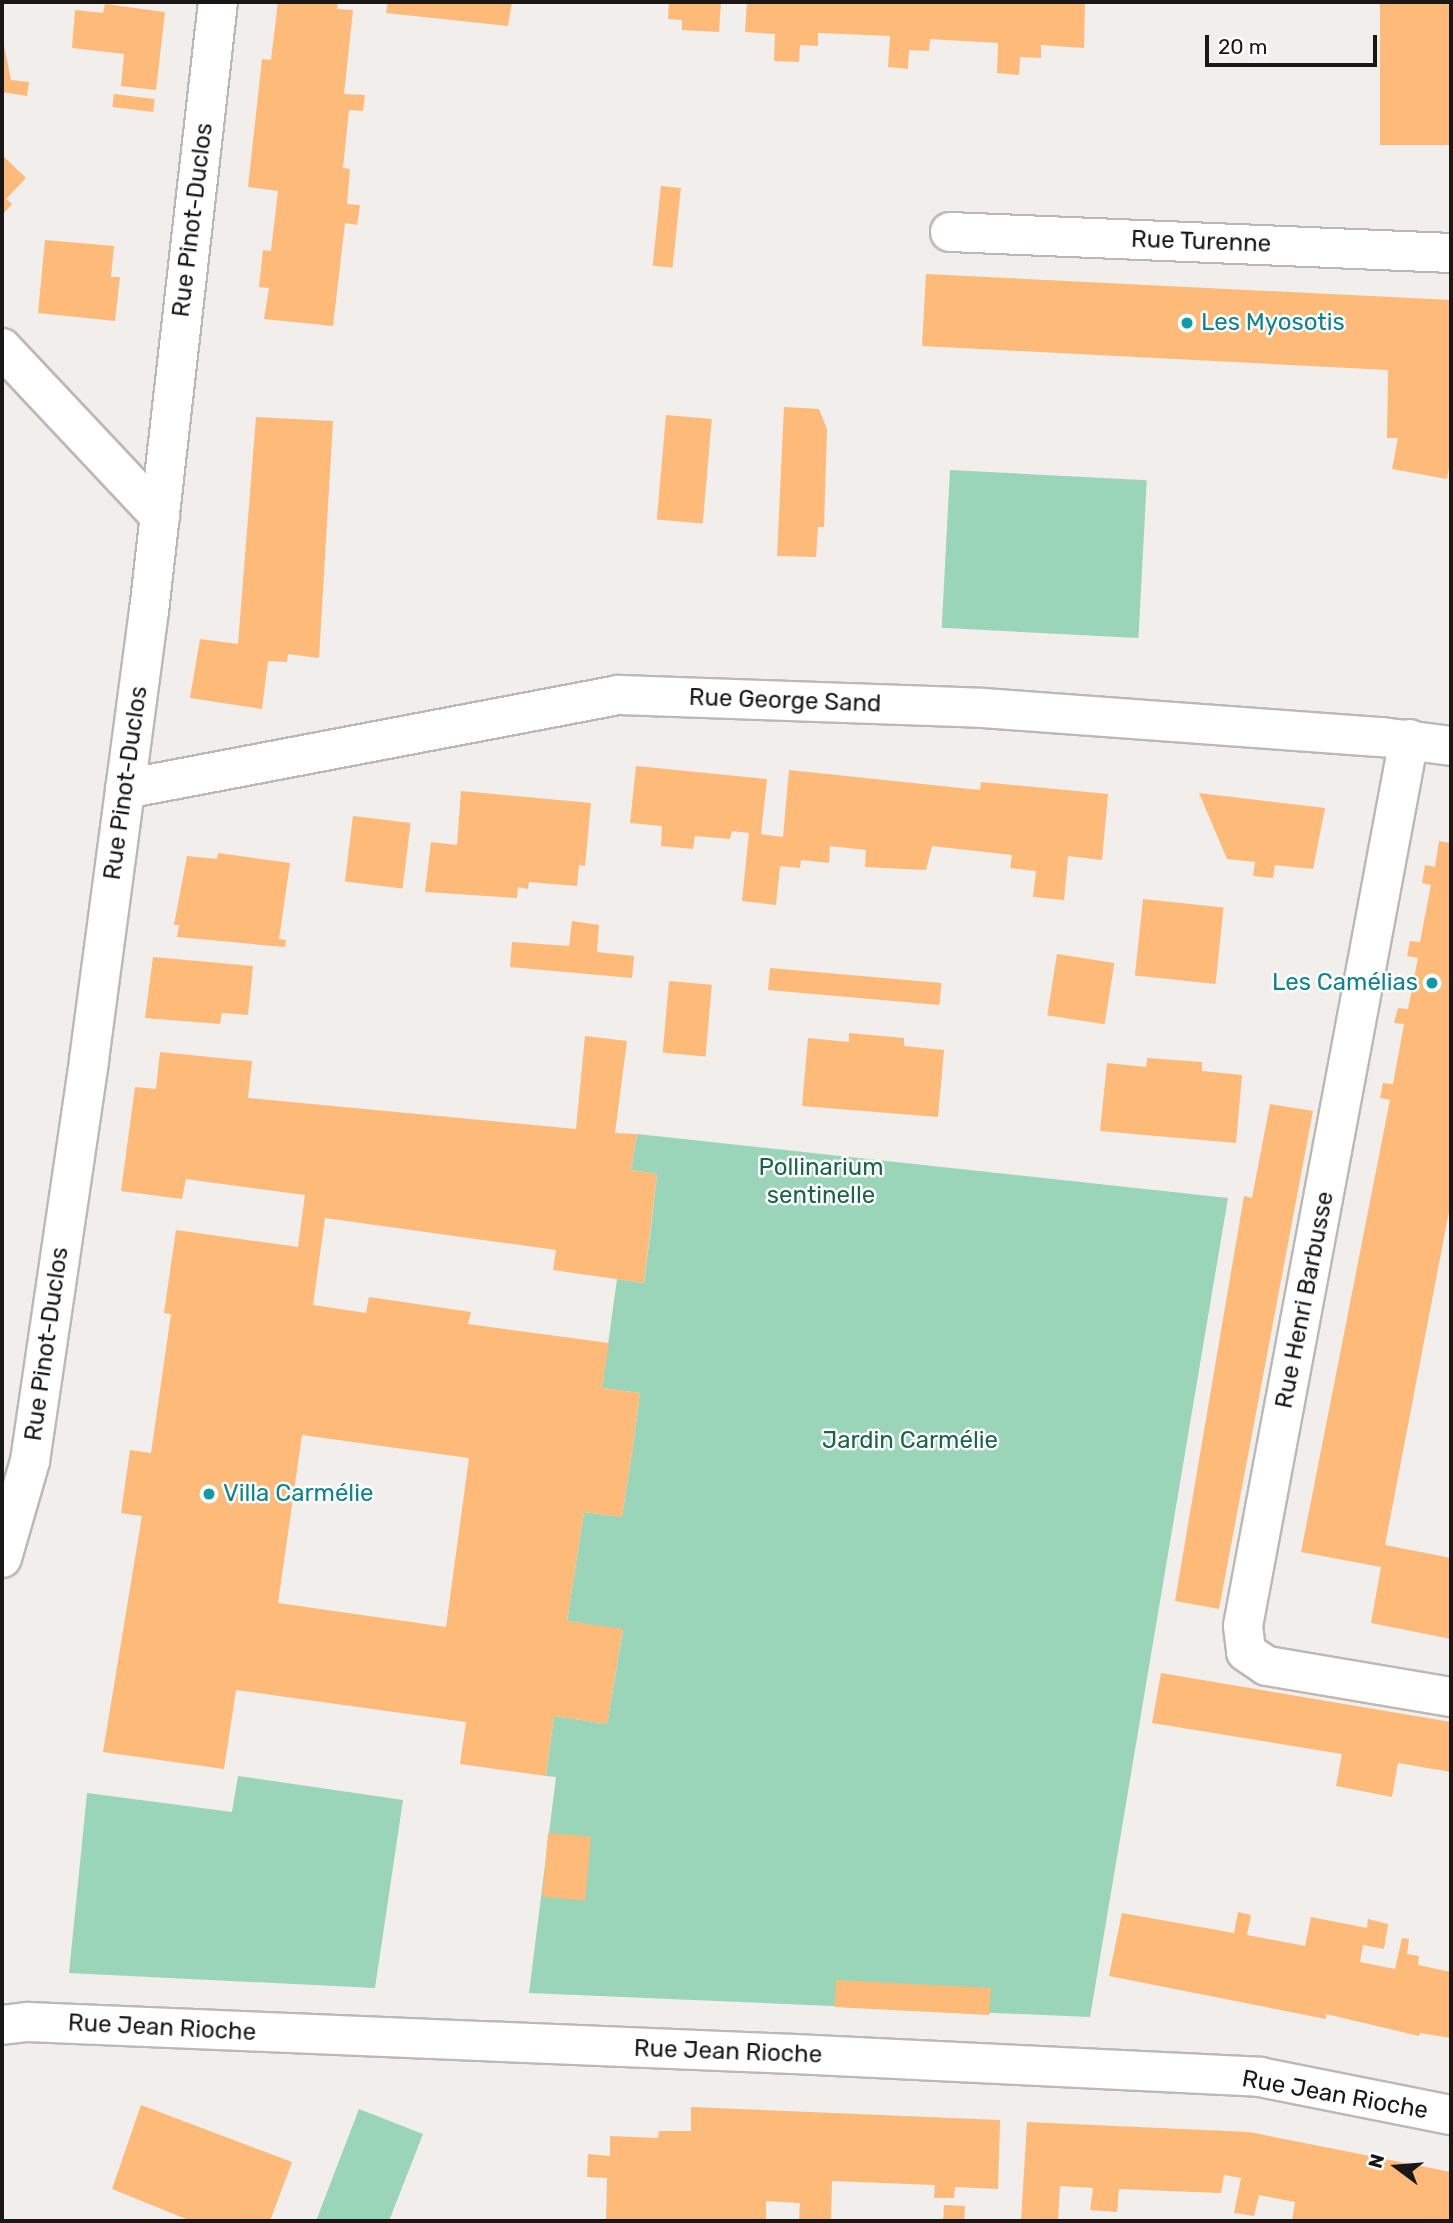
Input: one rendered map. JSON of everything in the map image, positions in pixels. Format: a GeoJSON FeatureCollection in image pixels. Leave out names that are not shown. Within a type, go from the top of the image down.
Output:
{"type":"FeatureCollection","features":[{"type":"Feature","properties":{"kind":"street","name":"Rue Pinot-Duclos"},"geometry":{"type":"LineString","coordinates":[[2,1558],[30,1461],[125,789],[160,516],[218,2]]}},
{"type":"Feature","properties":{"kind":"street","name":"Rue Turenne"},"geometry":{"type":"LineString","coordinates":[[950,232],[1451,253]]}},
{"type":"Feature","properties":{"kind":"street"},"geometry":{"type":"LineString","coordinates":[[2,348],[160,516]]}},
{"type":"Feature","properties":{"kind":"street","name":"Rue George Sand"},"geometry":{"type":"LineString","coordinates":[[125,789],[618,695],[983,708],[1409,739],[1451,746]]}},
{"type":"Feature","properties":{"kind":"street","name":"Rue Henri Barbusse"},"geometry":{"type":"LineString","coordinates":[[1409,739],[1243,1626],[1246,1652],[1267,1666],[1451,1697]]}},
{"type":"Feature","properties":{"kind":"street","name":"Rue Jean Rioche"},"geometry":{"type":"LineString","coordinates":[[2,2025],[27,2022],[793,2054],[1260,2077],[1451,2115]]}},
{"type":"Feature","properties":{"kind":"green space"},"geometry":{"type":"Polygon","coordinates":[[[950,470],[1147,480],[1138,638],[942,628],[950,470]]]}},
{"type":"Feature","properties":{"kind":"green space","name":"Jardin Carmélie"},"geometry":{"type":"Polygon","coordinates":[[[637,1134],[1228,1198],[1090,2017],[529,1993],[556,1777],[546,1776],[554,1716],[607,1724],[623,1630],[567,1621],[584,1512],[622,1517],[633,1446],[640,1393],[602,1388],[617,1279],[644,1283],[657,1174],[631,1170],[637,1134]]]}},
{"type":"Feature","properties":{"kind":"green space"},"geometry":{"type":"Polygon","coordinates":[[[238,1776],[403,1800],[375,1988],[69,1973],[87,1793],[232,1812],[238,1776]]]}},
{"type":"Feature","properties":{"kind":"green space"},"geometry":{"type":"Polygon","coordinates":[[[359,2109],[423,2134],[389,2221],[316,2221],[359,2109]]]}},
{"type":"Feature","properties":{"kind":"building"},"geometry":{"type":"Polygon","coordinates":[[[278,2],[338,2],[337,9],[353,10],[344,94],[365,95],[363,111],[349,110],[343,168],[350,169],[347,204],[360,205],[357,225],[345,223],[333,326],[264,319],[269,288],[259,287],[263,250],[271,251],[278,191],[248,187],[262,59],[271,60],[278,2]]]}},
{"type":"Feature","properties":{"kind":"building"},"geometry":{"type":"Polygon","coordinates":[[[388,2],[512,2],[508,26],[386,13],[388,2]]]}},
{"type":"Feature","properties":{"kind":"building"},"geometry":{"type":"Polygon","coordinates":[[[669,2],[721,2],[719,32],[682,30],[682,20],[668,19],[669,2]]]}},
{"type":"Feature","properties":{"kind":"building"},"geometry":{"type":"Polygon","coordinates":[[[747,2],[1085,2],[1084,48],[1041,45],[1041,58],[1020,57],[1019,75],[997,73],[998,43],[930,39],[929,51],[909,50],[908,69],[888,67],[890,36],[818,33],[818,46],[800,45],[799,62],[774,61],[775,34],[745,32],[747,2]]]}},
{"type":"Feature","properties":{"kind":"building"},"geometry":{"type":"Polygon","coordinates":[[[1380,2],[1451,2],[1451,145],[1380,145],[1380,2]]]}},
{"type":"Feature","properties":{"kind":"building"},"geometry":{"type":"Polygon","coordinates":[[[105,4],[165,12],[156,90],[121,86],[124,54],[72,48],[75,10],[103,13],[105,4]]]}},
{"type":"Feature","properties":{"kind":"building"},"geometry":{"type":"Polygon","coordinates":[[[3,41],[11,80],[29,82],[27,96],[2,92],[3,41]]]}},
{"type":"Feature","properties":{"kind":"building"},"geometry":{"type":"Polygon","coordinates":[[[114,94],[155,99],[153,112],[112,107],[114,94]]]}},
{"type":"Feature","properties":{"kind":"building"},"geometry":{"type":"Polygon","coordinates":[[[2,155],[26,178],[6,199],[12,204],[2,215],[2,155]]]}},
{"type":"Feature","properties":{"kind":"building"},"geometry":{"type":"Polygon","coordinates":[[[661,186],[681,188],[673,268],[653,266],[661,186]]]}},
{"type":"Feature","properties":{"kind":"building"},"geometry":{"type":"Polygon","coordinates":[[[45,240],[114,246],[111,277],[120,277],[115,321],[38,313],[45,240]]]}},
{"type":"Feature","properties":{"kind":"building","name":"Les Myosotis"},"geometry":{"type":"Polygon","coordinates":[[[926,274],[1451,300],[1451,456],[1447,479],[1392,469],[1398,438],[1387,438],[1388,370],[922,346],[926,274]]]}},
{"type":"Feature","properties":{"kind":"building"},"geometry":{"type":"Polygon","coordinates":[[[784,407],[819,409],[827,429],[824,527],[818,527],[816,557],[777,556],[784,407]]]}},
{"type":"Feature","properties":{"kind":"building"},"geometry":{"type":"Polygon","coordinates":[[[666,415],[712,419],[703,524],[657,520],[666,415]]]}},
{"type":"Feature","properties":{"kind":"building"},"geometry":{"type":"Polygon","coordinates":[[[256,417],[333,421],[319,658],[288,654],[287,662],[268,661],[262,709],[190,698],[200,639],[238,644],[256,417]]]}},
{"type":"Feature","properties":{"kind":"building"},"geometry":{"type":"Polygon","coordinates":[[[636,766],[767,779],[761,834],[783,837],[789,770],[980,790],[981,782],[1108,794],[1102,860],[1068,856],[1064,900],[1033,897],[1036,871],[1010,868],[1012,855],[932,846],[926,870],[865,867],[866,850],[830,846],[829,863],[801,860],[800,868],[780,866],[776,905],[742,901],[749,833],[732,831],[730,839],[695,836],[693,849],[661,846],[662,826],[630,823],[636,766]]]}},
{"type":"Feature","properties":{"kind":"building"},"geometry":{"type":"Polygon","coordinates":[[[461,791],[591,803],[585,866],[579,865],[577,886],[529,882],[528,889],[518,887],[517,898],[425,892],[431,842],[457,845],[461,791]]]}},
{"type":"Feature","properties":{"kind":"building"},"geometry":{"type":"Polygon","coordinates":[[[1199,793],[1325,808],[1313,869],[1275,865],[1273,878],[1253,876],[1255,862],[1227,859],[1199,793]]]}},
{"type":"Feature","properties":{"kind":"building"},"geometry":{"type":"Polygon","coordinates":[[[353,816],[411,823],[403,889],[345,882],[353,816]]]}},
{"type":"Feature","properties":{"kind":"building"},"geometry":{"type":"Polygon","coordinates":[[[1439,841],[1451,843],[1451,1201],[1385,1545],[1451,1558],[1451,1639],[1371,1623],[1381,1567],[1301,1552],[1390,1100],[1380,1098],[1383,1083],[1393,1084],[1404,1024],[1394,1023],[1398,1008],[1408,1009],[1418,958],[1407,956],[1410,941],[1420,942],[1431,885],[1422,883],[1425,865],[1435,867],[1439,841]]]}},
{"type":"Feature","properties":{"kind":"building"},"geometry":{"type":"Polygon","coordinates":[[[218,853],[290,863],[279,939],[286,940],[285,947],[177,937],[179,925],[174,925],[187,856],[217,859],[218,853]]]}},
{"type":"Feature","properties":{"kind":"building"},"geometry":{"type":"Polygon","coordinates":[[[1143,899],[1224,907],[1216,984],[1135,976],[1143,899]]]}},
{"type":"Feature","properties":{"kind":"building"},"geometry":{"type":"Polygon","coordinates":[[[572,921],[599,925],[597,952],[634,956],[632,978],[510,967],[512,942],[569,946],[572,921]]]}},
{"type":"Feature","properties":{"kind":"building"},"geometry":{"type":"Polygon","coordinates":[[[1057,954],[1114,963],[1105,1024],[1047,1015],[1057,954]]]}},
{"type":"Feature","properties":{"kind":"building"},"geometry":{"type":"Polygon","coordinates":[[[153,957],[253,966],[248,1015],[222,1013],[220,1024],[145,1018],[153,957]]]}},
{"type":"Feature","properties":{"kind":"building"},"geometry":{"type":"Polygon","coordinates":[[[770,968],[941,983],[939,1005],[768,990],[770,968]]]}},
{"type":"Feature","properties":{"kind":"building"},"geometry":{"type":"Polygon","coordinates":[[[669,981],[712,985],[706,1056],[663,1053],[669,981]]]}},
{"type":"Feature","properties":{"kind":"building"},"geometry":{"type":"Polygon","coordinates":[[[849,1033],[904,1038],[904,1046],[944,1050],[938,1117],[802,1106],[808,1038],[849,1042],[849,1033]]]}},
{"type":"Feature","properties":{"kind":"building","name":"Villa Carmélie"},"geometry":{"type":"Polygon","coordinates":[[[585,1036],[627,1041],[615,1133],[637,1134],[631,1170],[657,1174],[644,1283],[553,1270],[556,1250],[325,1218],[313,1305],[366,1313],[369,1297],[471,1312],[468,1324],[609,1343],[602,1388],[640,1393],[633,1446],[622,1517],[584,1512],[567,1621],[623,1629],[607,1724],[554,1716],[546,1776],[460,1764],[466,1722],[236,1690],[224,1769],[103,1752],[142,1516],[121,1513],[130,1450],[151,1453],[171,1314],[164,1313],[176,1230],[298,1247],[305,1195],[186,1179],[182,1199],[121,1191],[135,1087],[156,1089],[160,1052],[252,1061],[248,1098],[576,1129],[585,1036]],[[302,1435],[278,1603],[446,1627],[469,1458],[302,1435]]]}},
{"type":"Feature","properties":{"kind":"building"},"geometry":{"type":"Polygon","coordinates":[[[1147,1058],[1202,1062],[1202,1071],[1242,1075],[1236,1143],[1100,1131],[1107,1063],[1146,1067],[1147,1058]]]}},
{"type":"Feature","properties":{"kind":"building"},"geometry":{"type":"Polygon","coordinates":[[[1270,1104],[1313,1111],[1219,1609],[1175,1601],[1244,1196],[1252,1198],[1270,1104]]]}},
{"type":"Feature","properties":{"kind":"building"},"geometry":{"type":"Polygon","coordinates":[[[1161,1673],[1451,1722],[1451,1772],[1398,1763],[1392,1797],[1336,1786],[1342,1754],[1152,1723],[1161,1673]]]}},
{"type":"Feature","properties":{"kind":"building"},"geometry":{"type":"Polygon","coordinates":[[[548,1833],[591,1837],[585,1901],[542,1897],[548,1833]]]}},
{"type":"Feature","properties":{"kind":"building"},"geometry":{"type":"Polygon","coordinates":[[[1238,1912],[1251,1915],[1247,1935],[1305,1946],[1311,1917],[1367,1928],[1368,1919],[1388,1924],[1384,1949],[1363,1945],[1360,1962],[1395,1969],[1402,1938],[1409,1939],[1407,1954],[1419,1956],[1418,1965],[1451,1972],[1451,2038],[1420,2033],[1419,2036],[1326,2014],[1326,2019],[1109,1976],[1122,1913],[1234,1933],[1238,1912]]]}},
{"type":"Feature","properties":{"kind":"building"},"geometry":{"type":"Polygon","coordinates":[[[836,1980],[991,1988],[989,2015],[835,2007],[836,1980]]]}},
{"type":"Feature","properties":{"kind":"building"},"geometry":{"type":"Polygon","coordinates":[[[141,2105],[292,2162],[270,2221],[191,2221],[112,2189],[141,2105]]]}},
{"type":"Feature","properties":{"kind":"building"},"geometry":{"type":"Polygon","coordinates":[[[691,2107],[1000,2120],[998,2189],[955,2187],[954,2198],[934,2198],[935,2185],[832,2181],[831,2221],[799,2221],[800,2203],[766,2201],[766,2221],[606,2221],[607,2178],[587,2177],[588,2154],[610,2156],[610,2136],[658,2138],[659,2131],[691,2131],[691,2107]]]}},
{"type":"Feature","properties":{"kind":"building"},"geometry":{"type":"Polygon","coordinates":[[[1027,2122],[1249,2132],[1451,2172],[1451,2221],[1292,2221],[1295,2202],[1259,2195],[1254,2216],[1234,2213],[1241,2178],[1224,2175],[1221,2193],[1119,2189],[1117,2212],[1090,2210],[1093,2188],[1060,2186],[1058,2221],[1021,2221],[1027,2122]]]}},
{"type":"Feature","properties":{"kind":"building"},"geometry":{"type":"Polygon","coordinates":[[[944,2205],[965,2206],[964,2221],[943,2221],[944,2205]]]}},
{"type":"Feature","properties":{"kind":"place","name":"Les Myosotis"},"geometry":{"type":"Point","coordinates":[1187,323]}},
{"type":"Feature","properties":{"kind":"place","name":"Les Camélias"},"geometry":{"type":"Point","coordinates":[1432,983]}},
{"type":"Feature","properties":{"kind":"place","name":"Villa Carmélie"},"geometry":{"type":"Point","coordinates":[209,1494]}},
{"type":"Feature","properties":{"kind":"park label","name":"Pollinarium sentinelle"},"geometry":{"type":"Point","coordinates":[821,1182]}}]}
